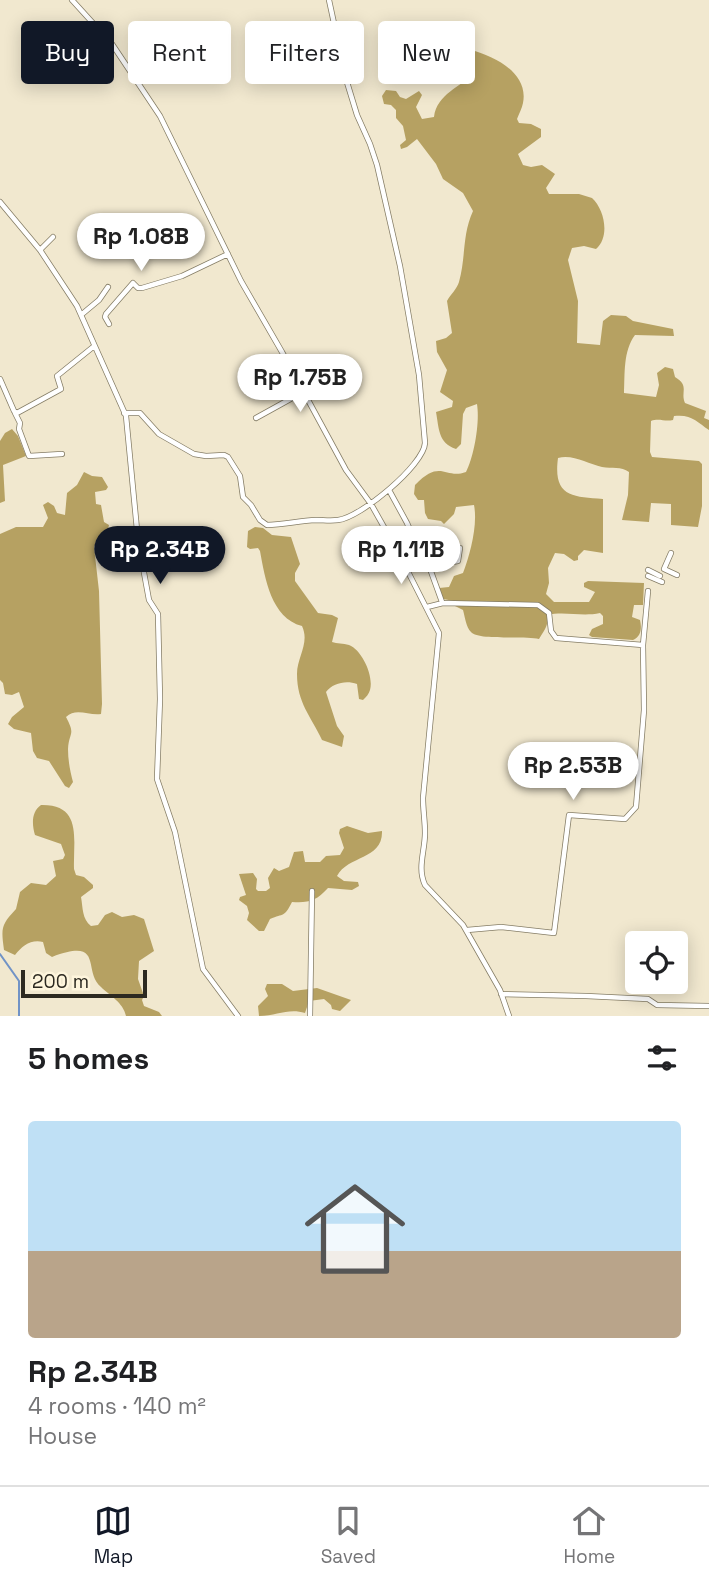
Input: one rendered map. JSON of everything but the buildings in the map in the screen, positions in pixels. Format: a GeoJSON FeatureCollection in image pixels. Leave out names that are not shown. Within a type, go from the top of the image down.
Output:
{"type":"FeatureCollection","features":[{"type":"Feature","properties":{"kind":"street"},"geometry":{"type":"LineString","coordinates":[[72,0],[112,44],[160,116],[240,281],[346,470],[371,504],[439,633],[422,818],[425,831],[421,872],[425,885],[467,930],[501,994],[509,1016]]}},
{"type":"Feature","properties":{"kind":"street"},"geometry":{"type":"LineString","coordinates":[[124,413],[140,413],[159,434],[194,454],[224,454],[228,457],[240,476],[243,497],[265,525],[342,520],[389,491],[423,453],[425,443],[419,375],[400,266],[377,165],[357,116],[346,79],[329,0]]}},
{"type":"Feature","properties":{"kind":"street"},"geometry":{"type":"LineString","coordinates":[[0,202],[58,274],[81,315],[124,413],[138,540],[149,600],[158,614],[158,779],[175,832],[203,969],[237,1016]]}},
{"type":"Feature","properties":{"kind":"street"},"geometry":{"type":"LineString","coordinates":[[40,250],[53,237]]}},
{"type":"Feature","properties":{"kind":"street"},"geometry":{"type":"LineString","coordinates":[[109,324],[106,314],[133,283],[142,288],[166,282],[228,254]]}},
{"type":"Feature","properties":{"kind":"street"},"geometry":{"type":"LineString","coordinates":[[81,315],[99,300],[108,287]]}},
{"type":"Feature","properties":{"kind":"street"},"geometry":{"type":"LineString","coordinates":[[15,413],[61,389],[57,376],[93,347]]}},
{"type":"Feature","properties":{"kind":"street"},"geometry":{"type":"LineString","coordinates":[[0,379],[29,456],[62,454]]}},
{"type":"Feature","properties":{"kind":"street"},"geometry":{"type":"LineString","coordinates":[[256,418],[303,392]]}},
{"type":"Feature","properties":{"kind":"street"},"geometry":{"type":"LineString","coordinates":[[389,491],[429,566],[443,603]]}},
{"type":"Feature","properties":{"kind":"street"},"geometry":{"type":"LineString","coordinates":[[429,566],[458,561],[460,548]]}},
{"type":"Feature","properties":{"kind":"street"},"geometry":{"type":"LineString","coordinates":[[374,558],[398,552]]}},
{"type":"Feature","properties":{"kind":"street"},"geometry":{"type":"LineString","coordinates":[[671,553],[657,576],[677,575]]}},
{"type":"Feature","properties":{"kind":"street"},"geometry":{"type":"LineString","coordinates":[[467,930],[501,927],[554,933],[569,815],[625,819],[636,807],[648,591]]}},
{"type":"Feature","properties":{"kind":"street"},"geometry":{"type":"LineString","coordinates":[[427,607],[443,603],[538,605],[549,613],[552,636],[556,638],[643,645]]}},
{"type":"Feature","properties":{"kind":"street"},"geometry":{"type":"LineString","coordinates":[[310,1016],[312,891]]}},
{"type":"Feature","properties":{"kind":"street"},"geometry":{"type":"LineString","coordinates":[[501,994],[648,999],[657,1005],[709,1006]]}},
{"type":"Feature","properties":{"kind":"shaded area"},"geometry":{"type":"Polygon","coordinates":[[[475,51],[499,61],[515,75],[523,92],[523,103],[517,119],[519,123],[531,124],[541,129],[541,137],[518,154],[523,165],[542,165],[555,174],[546,188],[549,194],[579,194],[592,198],[603,216],[604,231],[600,244],[596,249],[584,246],[572,248],[568,260],[578,301],[577,343],[600,345],[603,321],[611,315],[626,316],[633,321],[673,329],[674,336],[635,335],[627,355],[624,393],[656,397],[659,385],[657,373],[665,367],[673,369],[675,377],[682,383],[685,403],[706,411],[704,418],[709,420],[709,430],[685,416],[674,416],[673,420],[651,421],[652,457],[699,461],[702,464],[702,506],[698,527],[671,525],[671,504],[651,503],[649,522],[622,520],[628,495],[629,472],[575,458],[558,458],[558,480],[567,492],[603,499],[603,553],[584,550],[578,560],[574,561],[564,554],[555,553],[548,568],[549,583],[546,594],[554,602],[589,602],[595,592],[584,587],[584,583],[588,581],[644,583],[643,605],[634,605],[632,617],[640,620],[641,626],[636,639],[589,635],[592,629],[603,624],[603,616],[600,613],[547,615],[547,625],[539,639],[476,635],[468,627],[463,610],[455,606],[454,601],[443,599],[439,588],[449,587],[454,576],[463,573],[474,531],[474,505],[456,507],[454,514],[444,524],[428,519],[424,500],[418,500],[414,494],[415,485],[431,473],[466,472],[474,448],[477,404],[466,408],[463,414],[461,444],[456,449],[443,439],[436,412],[452,407],[453,401],[440,392],[447,370],[437,352],[436,341],[452,333],[447,301],[459,282],[467,229],[473,211],[463,193],[443,179],[436,164],[417,139],[401,149],[400,145],[406,140],[403,126],[396,118],[396,110],[391,105],[384,104],[382,96],[386,90],[396,91],[400,97],[406,99],[419,91],[422,95],[416,107],[422,119],[434,117],[440,102],[461,84],[475,84],[475,51]]]}},
{"type":"Feature","properties":{"kind":"shaded area"},"geometry":{"type":"Polygon","coordinates":[[[12,429],[18,436],[26,456],[3,465],[5,501],[0,503],[0,441],[5,433],[12,429]]]}},
{"type":"Feature","properties":{"kind":"shaded area"},"geometry":{"type":"Polygon","coordinates":[[[84,472],[102,477],[108,487],[95,492],[96,504],[101,505],[104,522],[109,525],[107,533],[97,539],[94,547],[99,591],[102,704],[101,714],[78,712],[66,717],[71,731],[68,753],[73,782],[69,788],[49,761],[37,758],[33,751],[31,733],[14,729],[8,724],[24,707],[19,692],[5,694],[0,680],[0,534],[16,527],[43,527],[48,518],[43,505],[48,502],[54,506],[57,513],[65,515],[67,493],[77,485],[84,472]]]}},
{"type":"Feature","properties":{"kind":"shaded area"},"geometry":{"type":"Polygon","coordinates":[[[255,527],[263,528],[272,535],[291,537],[300,564],[295,573],[295,581],[318,613],[338,618],[332,642],[354,648],[366,664],[371,684],[369,693],[363,700],[359,699],[357,684],[353,683],[336,684],[326,692],[337,726],[344,736],[342,747],[322,740],[302,701],[297,674],[304,632],[302,626],[292,622],[276,606],[267,584],[260,551],[258,548],[247,547],[248,531],[255,527]]]}},
{"type":"Feature","properties":{"kind":"shaded area"},"geometry":{"type":"Polygon","coordinates":[[[41,805],[64,810],[70,817],[76,875],[84,877],[93,885],[93,888],[81,897],[83,913],[88,923],[91,926],[98,925],[105,915],[112,912],[122,917],[134,915],[144,919],[154,951],[139,961],[138,979],[144,996],[144,1006],[162,1016],[126,1016],[119,1003],[96,980],[86,953],[69,952],[52,957],[46,953],[43,942],[39,941],[27,944],[15,955],[4,950],[3,927],[16,909],[20,892],[31,883],[46,885],[56,876],[53,861],[63,859],[65,855],[61,844],[35,835],[33,819],[35,811],[41,805]]]}},
{"type":"Feature","properties":{"kind":"shaded area"},"geometry":{"type":"Polygon","coordinates":[[[347,826],[368,833],[382,831],[377,847],[342,869],[337,876],[344,881],[358,882],[359,886],[352,890],[328,888],[312,900],[292,902],[285,913],[270,919],[264,931],[259,931],[247,920],[247,906],[239,900],[246,895],[239,874],[253,873],[257,879],[256,889],[266,891],[270,888],[268,878],[274,868],[279,871],[289,867],[294,852],[303,851],[305,862],[320,862],[326,856],[340,855],[344,848],[339,833],[340,829],[347,826]]]}},
{"type":"Feature","properties":{"kind":"shaded area"},"geometry":{"type":"Polygon","coordinates":[[[267,984],[282,984],[293,991],[317,988],[351,1000],[340,1011],[332,1009],[324,999],[309,1001],[305,1013],[293,1011],[259,1016],[258,1006],[268,996],[265,989],[267,984]]]}},
{"type":"Feature","properties":{"kind":"waterway"},"geometry":{"type":"LineString","coordinates":[[0,954],[19,981],[19,1016]]}}]}
